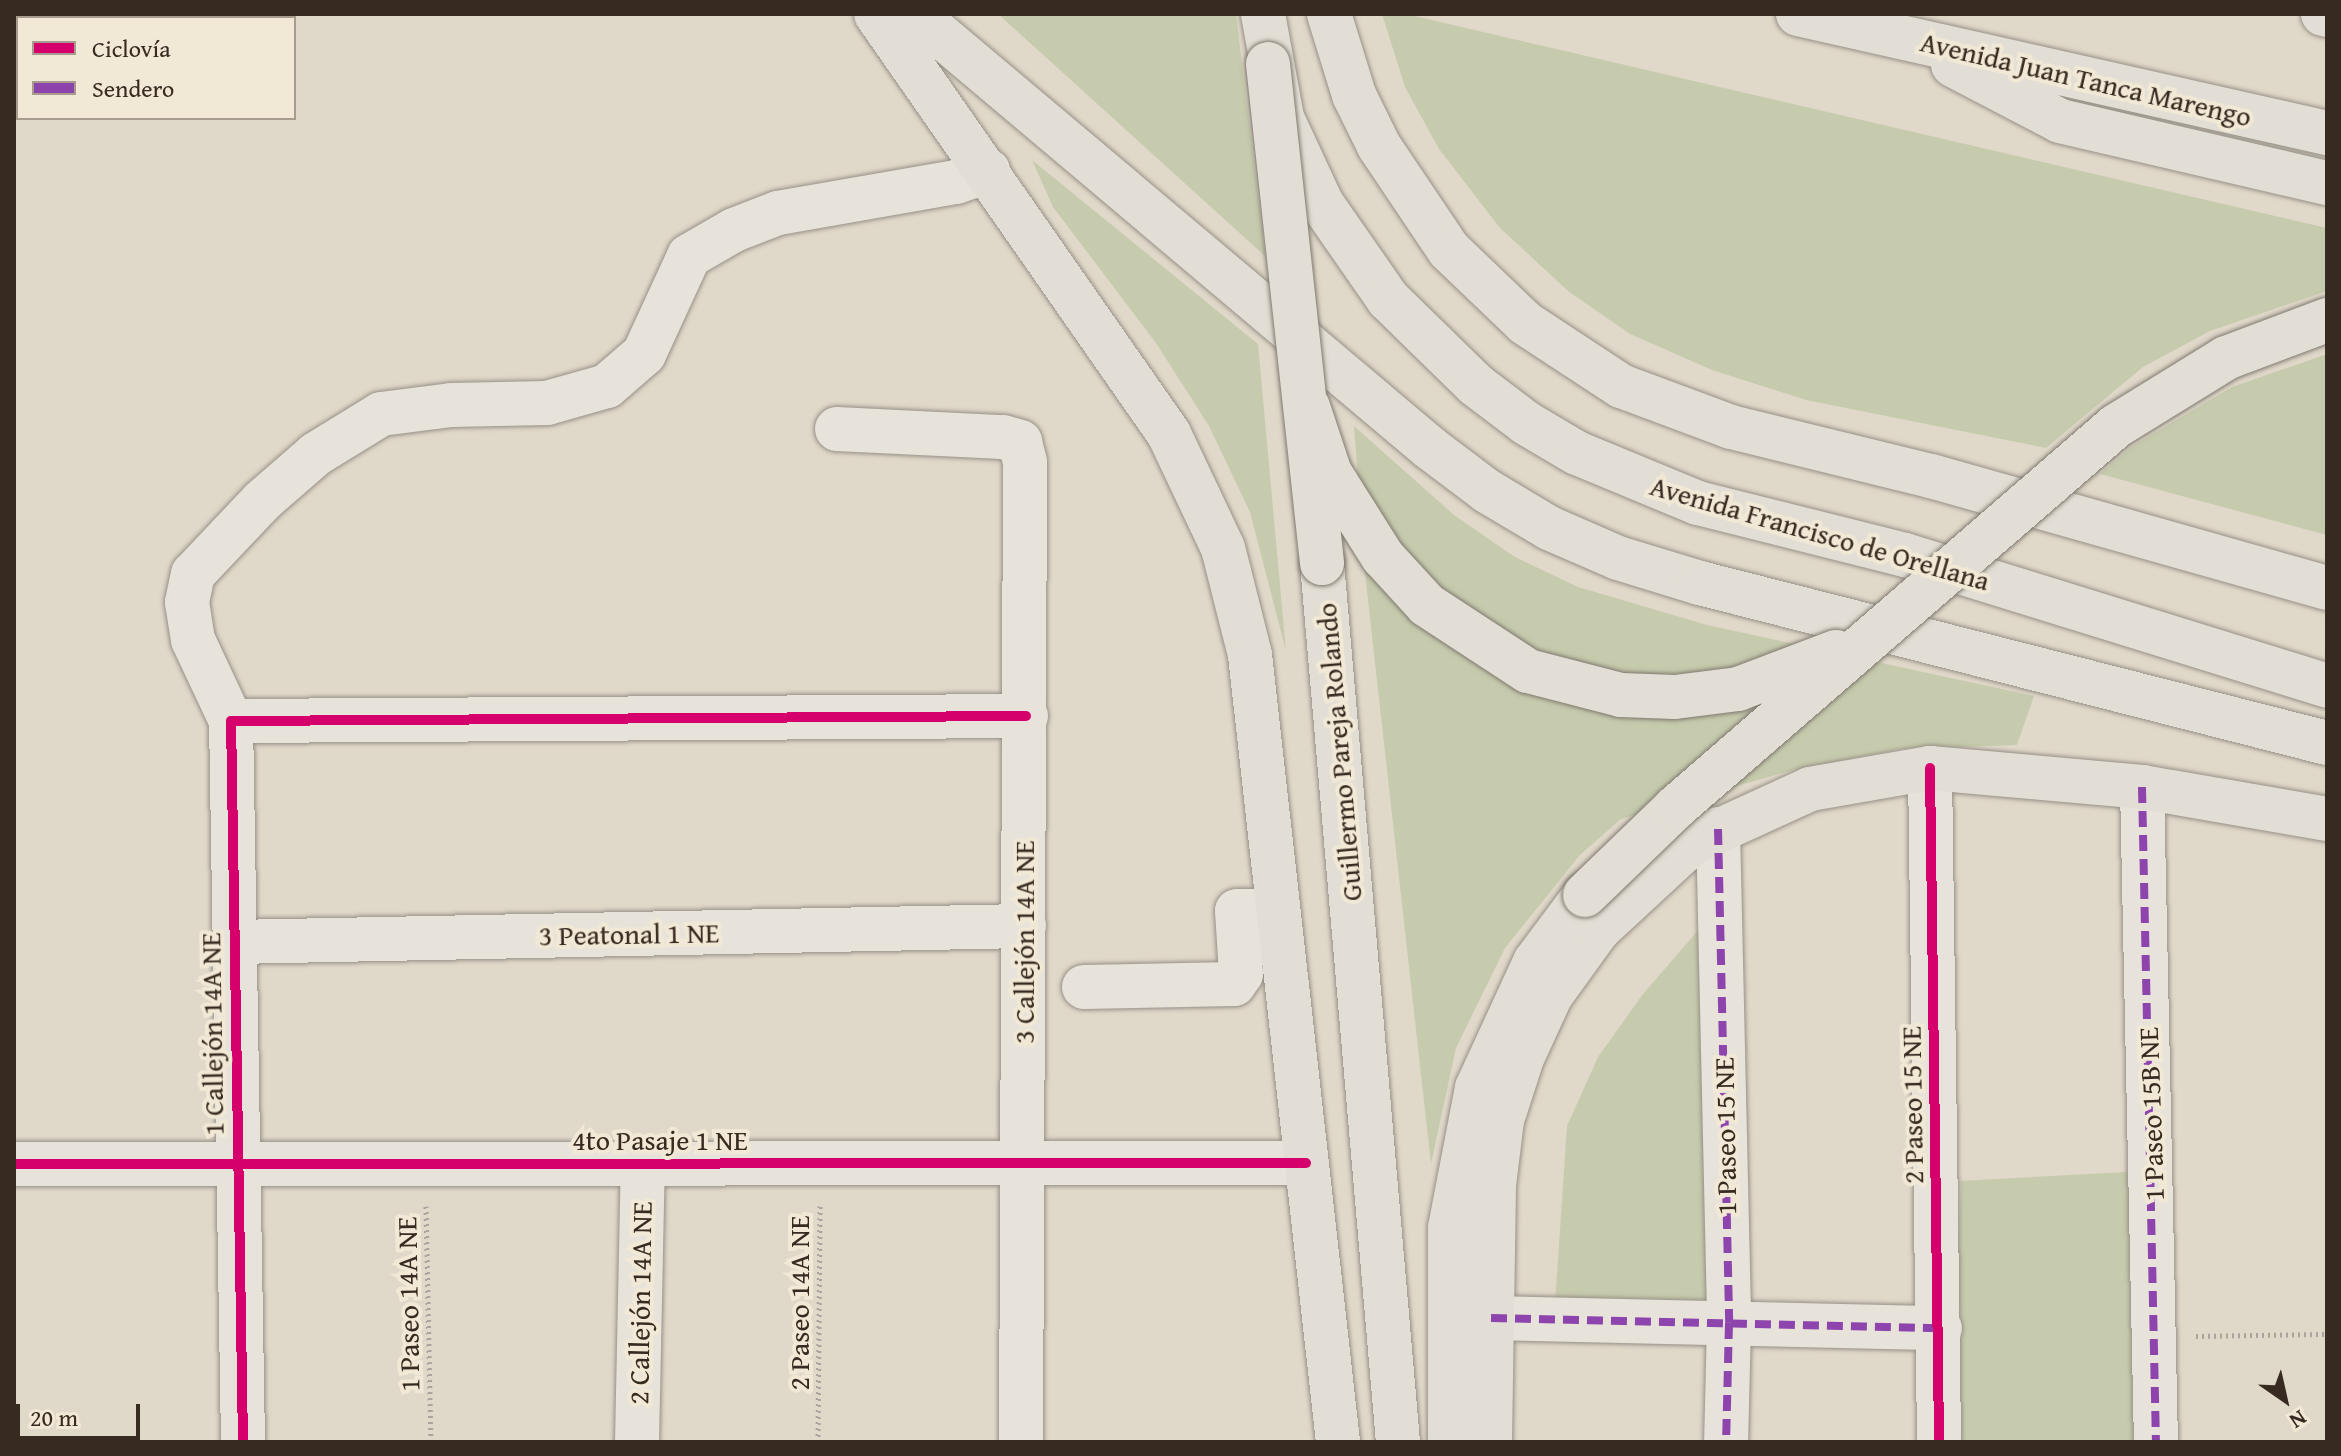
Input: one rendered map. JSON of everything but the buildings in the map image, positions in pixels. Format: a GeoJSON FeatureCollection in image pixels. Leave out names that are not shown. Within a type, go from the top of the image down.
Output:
{"type":"FeatureCollection","features":[{"type":"Feature","properties":{"kind":"main road"},"geometry":{"type":"LineString","coordinates":[[876,14],[1169,434],[1223,548],[1250,655],[1338,1442]]}},
{"type":"Feature","properties":{"kind":"main road"},"geometry":{"type":"LineString","coordinates":[[915,14],[1430,448],[1487,491],[1549,528],[1618,558],[1700,583],[2327,743]]}},
{"type":"Feature","properties":{"kind":"main road","name":"Avenida Francisco de Orellana"},"geometry":{"type":"LineString","coordinates":[[1263,14],[1268,64],[1297,160],[1329,215],[1388,299],[1476,385],[1577,453],[1645,484],[1777,525],[1905,555],[2327,686]]}},
{"type":"Feature","properties":{"kind":"main road"},"geometry":{"type":"LineString","coordinates":[[1329,14],[1354,95],[1407,194],[1449,250],[1525,323],[1609,380],[1731,427],[1931,476],[2327,588]]}},
{"type":"Feature","properties":{"kind":"main road","name":"Avenida Juan Tanca Marengo"},"geometry":{"type":"LineString","coordinates":[[1798,14],[2327,133]]}},
{"type":"Feature","properties":{"kind":"main road"},"geometry":{"type":"LineString","coordinates":[[1897,36],[2060,121],[2327,183]]}},
{"type":"Feature","properties":{"kind":"main road","name":"Guillermo Pareja Rolando"},"geometry":{"type":"LineString","coordinates":[[1268,64],[1308,407],[1398,1442]]}},
{"type":"Feature","properties":{"kind":"main road"},"geometry":{"type":"LineString","coordinates":[[1450,1442],[1450,1228],[1477,1088],[1535,962],[1585,895],[1676,807],[2116,426],[2226,358],[2327,320]]}},
{"type":"Feature","properties":{"kind":"main road"},"geometry":{"type":"LineString","coordinates":[[1308,407],[1330,473],[1357,522],[1427,605],[1528,671],[1570,685],[1621,695],[1675,697],[1738,689],[1837,651],[1921,595]]}},
{"type":"Feature","properties":{"kind":"main road"},"geometry":{"type":"LineString","coordinates":[[1490,1442],[1491,1318],[1502,1120],[1522,1058],[1551,995],[1598,930],[1638,887],[1692,843],[1810,789],[1930,768],[2142,787],[2327,819]]}},
{"type":"Feature","properties":{"kind":"street"},"geometry":{"type":"LineString","coordinates":[[988,171],[956,182],[778,213],[734,230],[689,256],[644,354],[607,386],[547,403],[451,405],[381,414],[316,454],[262,501],[193,574],[187,602],[193,640],[231,721],[1026,716]]}},
{"type":"Feature","properties":{"kind":"street","name":"3 Callejón 14A NE"},"geometry":{"type":"LineString","coordinates":[[837,429],[1020,442],[1025,462],[1021,1442]]}},
{"type":"Feature","properties":{"kind":"street","name":"1 Callejón 14A NE"},"geometry":{"type":"LineString","coordinates":[[231,721],[243,1442]]}},
{"type":"Feature","properties":{"kind":"street","name":"2 Paseo 15 NE"},"geometry":{"type":"LineString","coordinates":[[1930,768],[1940,1328],[1939,1442]]}},
{"type":"Feature","properties":{"kind":"street","name":"1 Paseo 15B NE"},"geometry":{"type":"LineString","coordinates":[[2142,787],[2157,1336],[2156,1442]]}},
{"type":"Feature","properties":{"kind":"street","name":"1 Paseo 15 NE"},"geometry":{"type":"LineString","coordinates":[[1718,829],[1729,1323],[1726,1442]]}},
{"type":"Feature","properties":{"kind":"street"},"geometry":{"type":"LineString","coordinates":[[1084,987],[1234,984],[1241,974],[1237,911],[1278,911]]}},
{"type":"Feature","properties":{"kind":"street","name":"3 Peatonal 1 NE"},"geometry":{"type":"LineString","coordinates":[[234,942],[1024,926]]}},
{"type":"Feature","properties":{"kind":"street","name":"4to Pasaje 1 NE"},"geometry":{"type":"LineString","coordinates":[[14,1164],[1306,1163]]}},
{"type":"Feature","properties":{"kind":"street","name":"2 Callejón 14A NE"},"geometry":{"type":"LineString","coordinates":[[637,1442],[643,1164]]}},
{"type":"Feature","properties":{"kind":"street"},"geometry":{"type":"LineString","coordinates":[[1491,1318],[1940,1328]]}},
{"type":"Feature","properties":{"kind":"path"},"geometry":{"type":"LineString","coordinates":[[2157,1336],[2327,1334]]}},
{"type":"Feature","properties":{"kind":"green space"},"geometry":{"type":"Polygon","coordinates":[[[998,14],[1236,14],[1265,256],[998,14]]]}},
{"type":"Feature","properties":{"kind":"green space"},"geometry":{"type":"Polygon","coordinates":[[[1382,14],[1406,14],[2327,228],[2327,291],[2210,331],[2143,367],[2046,448],[1806,400],[1712,370],[1630,334],[1568,291],[1500,228],[1439,149],[1405,87],[1382,14]]]}},
{"type":"Feature","properties":{"kind":"green space"},"geometry":{"type":"Polygon","coordinates":[[[1032,160],[1258,344],[1286,651],[1250,512],[1209,426],[1156,343],[1053,207],[1032,160]]]}},
{"type":"Feature","properties":{"kind":"green space"},"geometry":{"type":"Polygon","coordinates":[[[2327,354],[2327,535],[2100,474],[2131,447],[2232,387],[2327,354]]]}},
{"type":"Feature","properties":{"kind":"green space"},"geometry":{"type":"Polygon","coordinates":[[[1354,426],[1454,515],[1515,557],[1578,587],[1707,625],[2034,696],[2017,745],[1901,749],[1793,770],[1621,819],[1580,855],[1505,948],[1456,1048],[1431,1164],[1365,573],[1354,426]]]}},
{"type":"Feature","properties":{"kind":"green space"},"geometry":{"type":"Polygon","coordinates":[[[1714,912],[1713,1301],[1555,1303],[1567,1126],[1598,1057],[1643,994],[1714,912]]]}},
{"type":"Feature","properties":{"kind":"green space"},"geometry":{"type":"Polygon","coordinates":[[[2144,1171],[2146,1442],[1950,1442],[1961,1181],[2144,1171]]]}},
{"type":"Feature","properties":{"kind":"marked path"},"geometry":{"type":"LineString","coordinates":[[2142,787],[2156,1442]]}},
{"type":"Feature","properties":{"kind":"marked path"},"geometry":{"type":"LineString","coordinates":[[1718,829],[1729,1323],[1726,1442]]}},
{"type":"Feature","properties":{"kind":"marked path"},"geometry":{"type":"LineString","coordinates":[[1491,1318],[1940,1328]]}},
{"type":"Feature","properties":{"kind":"cycle path"},"geometry":{"type":"LineString","coordinates":[[243,1442],[231,721],[1026,716]]}},
{"type":"Feature","properties":{"kind":"cycle path"},"geometry":{"type":"LineString","coordinates":[[1930,768],[1939,1442]]}},
{"type":"Feature","properties":{"kind":"cycle path"},"geometry":{"type":"LineString","coordinates":[[14,1164],[1306,1163]]}}]}
